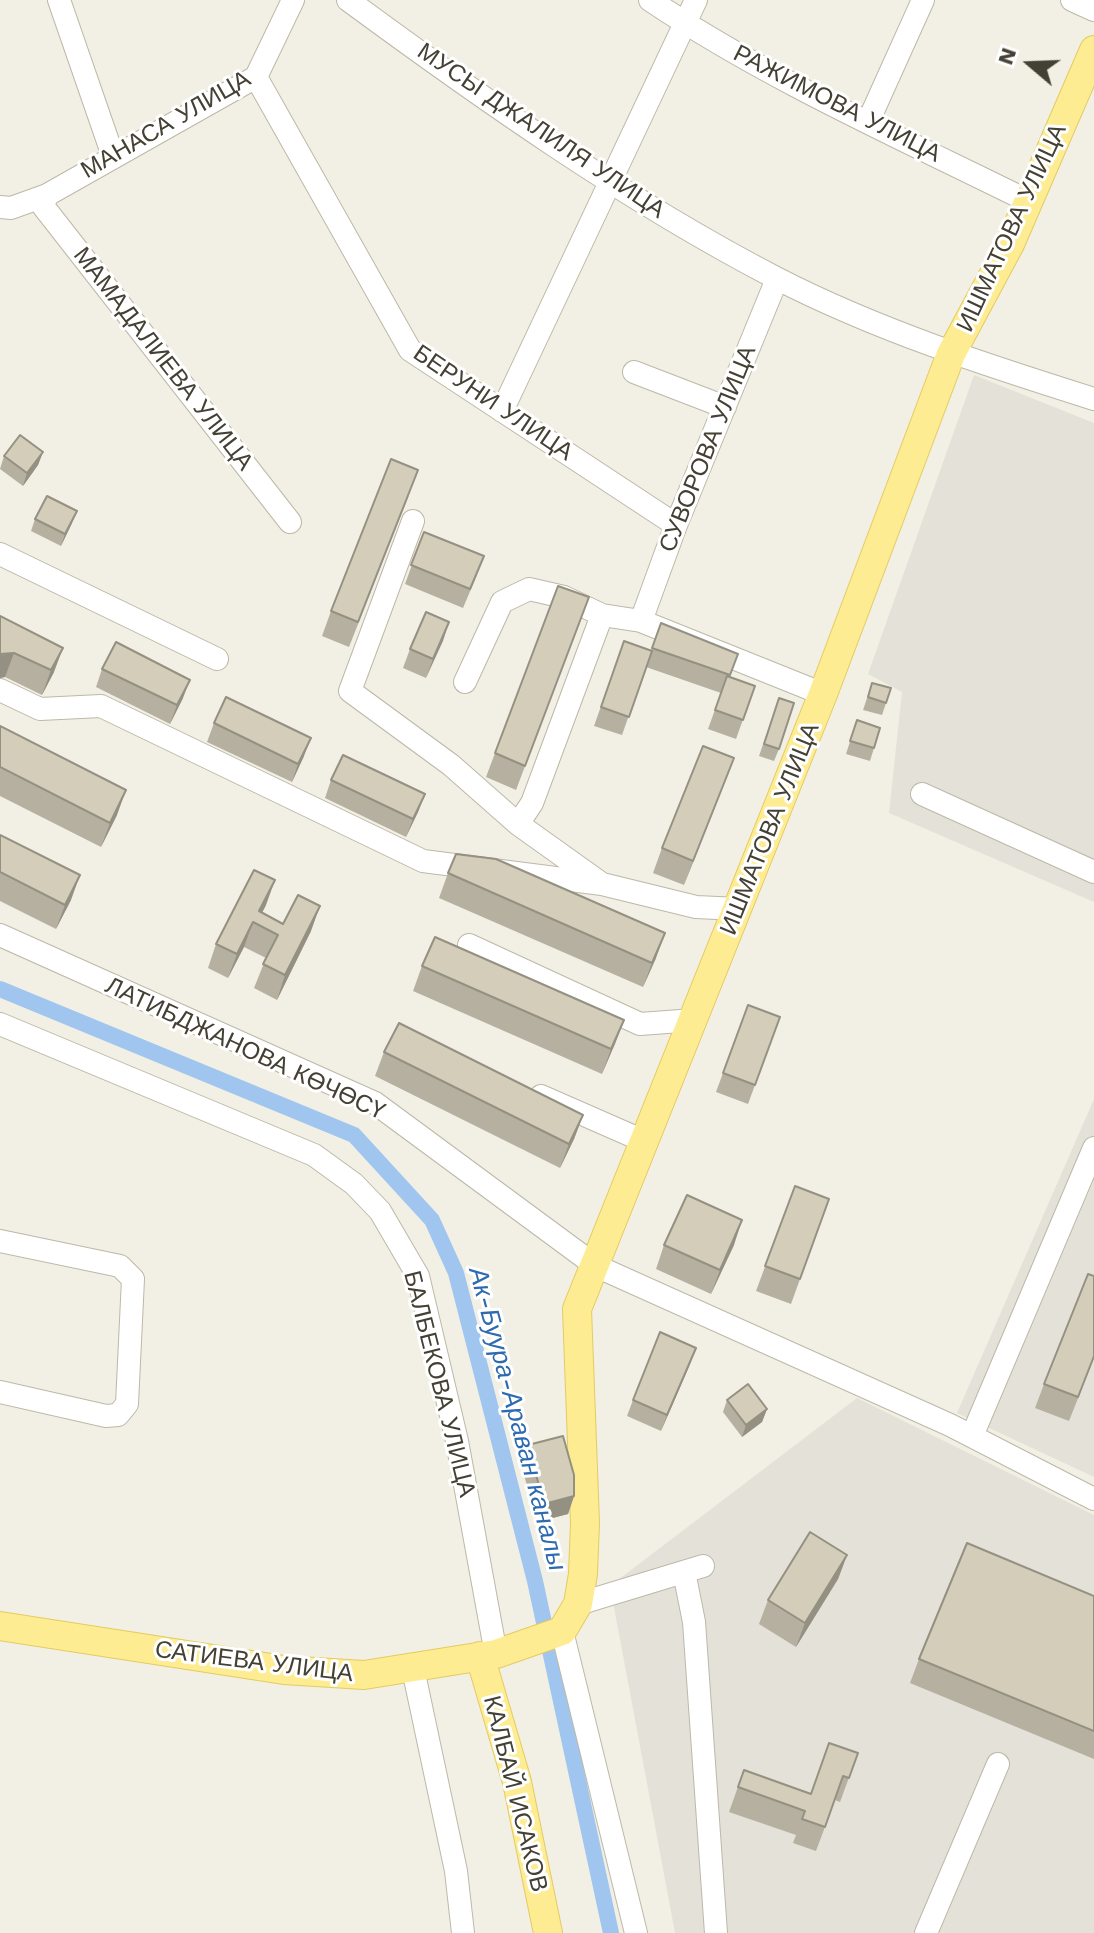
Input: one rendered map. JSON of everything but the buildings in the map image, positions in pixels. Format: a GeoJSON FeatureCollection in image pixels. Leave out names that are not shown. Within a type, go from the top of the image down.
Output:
{"type":"FeatureCollection","features":[{"type":"Feature","properties":{"kind":"main road","name":"ИШМАТОВА УЛИЦА"},"geometry":{"type":"LineString","coordinates":[[562,1631],[578,1604],[585,1523],[577,1309],[739,909],[951,354],[1010,244],[1094,50]]}},
{"type":"Feature","properties":{"kind":"main road","name":"САТИЕВА УЛИЦА"},"geometry":{"type":"LineString","coordinates":[[0,1626],[284,1670],[364,1675],[495,1653],[562,1631]]}},
{"type":"Feature","properties":{"kind":"main road","name":"КАЛБАЙ ИСАКОВ"},"geometry":{"type":"LineString","coordinates":[[495,1653],[548,1933]]}},
{"type":"Feature","properties":{"kind":"street"},"geometry":{"type":"LineString","coordinates":[[59,0],[113,156]]}},
{"type":"Feature","properties":{"kind":"street","name":"МАНАСА УЛИЦА"},"geometry":{"type":"LineString","coordinates":[[0,207],[11,208],[47,195],[256,77],[293,0]]}},
{"type":"Feature","properties":{"kind":"street","name":"МУСЫ ДЖАЛИЛЯ УЛИЦА"},"geometry":{"type":"LineString","coordinates":[[348,0],[612,183],[777,279],[951,354],[1094,399]]}},
{"type":"Feature","properties":{"kind":"street","name":"РАЖИМОВА УЛИЦА"},"geometry":{"type":"LineString","coordinates":[[650,0],[686,24],[868,122],[1028,201]]}},
{"type":"Feature","properties":{"kind":"street"},"geometry":{"type":"LineString","coordinates":[[502,411],[696,0]]}},
{"type":"Feature","properties":{"kind":"street"},"geometry":{"type":"LineString","coordinates":[[868,122],[923,0]]}},
{"type":"Feature","properties":{"kind":"street"},"geometry":{"type":"LineString","coordinates":[[1072,0],[1094,10]]}},
{"type":"Feature","properties":{"kind":"street","name":"БЕРУНИ УЛИЦА"},"geometry":{"type":"LineString","coordinates":[[256,77],[410,350],[676,525]]}},
{"type":"Feature","properties":{"kind":"street","name":"МАМАДАЛИЕВА УЛИЦА"},"geometry":{"type":"LineString","coordinates":[[47,195],[43,206],[290,522]]}},
{"type":"Feature","properties":{"kind":"street","name":"СУВОРОВА УЛИЦА"},"geometry":{"type":"LineString","coordinates":[[641,621],[676,525],[777,279]]}},
{"type":"Feature","properties":{"kind":"street"},"geometry":{"type":"LineString","coordinates":[[634,372],[725,407]]}},
{"type":"Feature","properties":{"kind":"street"},"geometry":{"type":"LineString","coordinates":[[413,521],[350,691],[451,765],[518,824],[602,884]]}},
{"type":"Feature","properties":{"kind":"street"},"geometry":{"type":"LineString","coordinates":[[0,554],[217,659]]}},
{"type":"Feature","properties":{"kind":"street"},"geometry":{"type":"LineString","coordinates":[[465,682],[502,602],[529,589],[564,597],[602,615],[641,621],[823,694]]}},
{"type":"Feature","properties":{"kind":"street"},"geometry":{"type":"LineString","coordinates":[[518,824],[532,803],[602,615]]}},
{"type":"Feature","properties":{"kind":"street"},"geometry":{"type":"LineString","coordinates":[[0,690],[40,709],[101,706],[423,861],[602,884],[696,907],[739,909]]}},
{"type":"Feature","properties":{"kind":"street"},"geometry":{"type":"LineString","coordinates":[[922,794],[1094,872]]}},
{"type":"Feature","properties":{"kind":"street","name":"ЛАТИБДЖАНОВА КӨЧӨСҮ"},"geometry":{"type":"LineString","coordinates":[[0,935],[375,1103],[596,1266],[972,1436],[1094,1499]]}},
{"type":"Feature","properties":{"kind":"street"},"geometry":{"type":"LineString","coordinates":[[469,945],[640,1024],[694,1020]]}},
{"type":"Feature","properties":{"kind":"street","name":"БАЛБЕКОВА УЛИЦА"},"geometry":{"type":"LineString","coordinates":[[0,1024],[314,1155],[354,1184],[380,1211],[418,1276],[457,1441],[495,1653]]}},
{"type":"Feature","properties":{"kind":"street"},"geometry":{"type":"LineString","coordinates":[[517,1085],[646,1142]]}},
{"type":"Feature","properties":{"kind":"street"},"geometry":{"type":"LineString","coordinates":[[972,1436],[1094,1148]]}},
{"type":"Feature","properties":{"kind":"street"},"geometry":{"type":"LineString","coordinates":[[0,1241],[120,1266],[133,1279],[127,1404],[118,1415],[106,1416],[0,1392]]}},
{"type":"Feature","properties":{"kind":"street"},"geometry":{"type":"LineString","coordinates":[[578,1604],[694,1569],[694,1622],[716,1933]]}},
{"type":"Feature","properties":{"kind":"street"},"geometry":{"type":"LineString","coordinates":[[562,1631],[636,1933]]}},
{"type":"Feature","properties":{"kind":"street"},"geometry":{"type":"LineString","coordinates":[[413,1669],[456,1871],[463,1933]]}},
{"type":"Feature","properties":{"kind":"street"},"geometry":{"type":"LineString","coordinates":[[926,1933],[998,1764]]}},
{"type":"Feature","properties":{"kind":"shaded area"},"geometry":{"type":"Polygon","coordinates":[[[974,375],[1094,423],[1094,902],[889,813],[902,692],[868,674],[974,375]]]}},
{"type":"Feature","properties":{"kind":"shaded area"},"geometry":{"type":"Polygon","coordinates":[[[1094,1099],[1094,1477],[957,1413],[1094,1099]]]}},
{"type":"Feature","properties":{"kind":"shaded area"},"geometry":{"type":"Polygon","coordinates":[[[857,1398],[1094,1515],[1094,1933],[675,1933],[610,1586],[857,1398]]]}},
{"type":"Feature","properties":{"kind":"waterway","name":"Ак-Буура-Араван каналы"},"geometry":{"type":"LineString","coordinates":[[0,989],[354,1135],[432,1220],[456,1273],[535,1581],[611,1933]]}}]}
